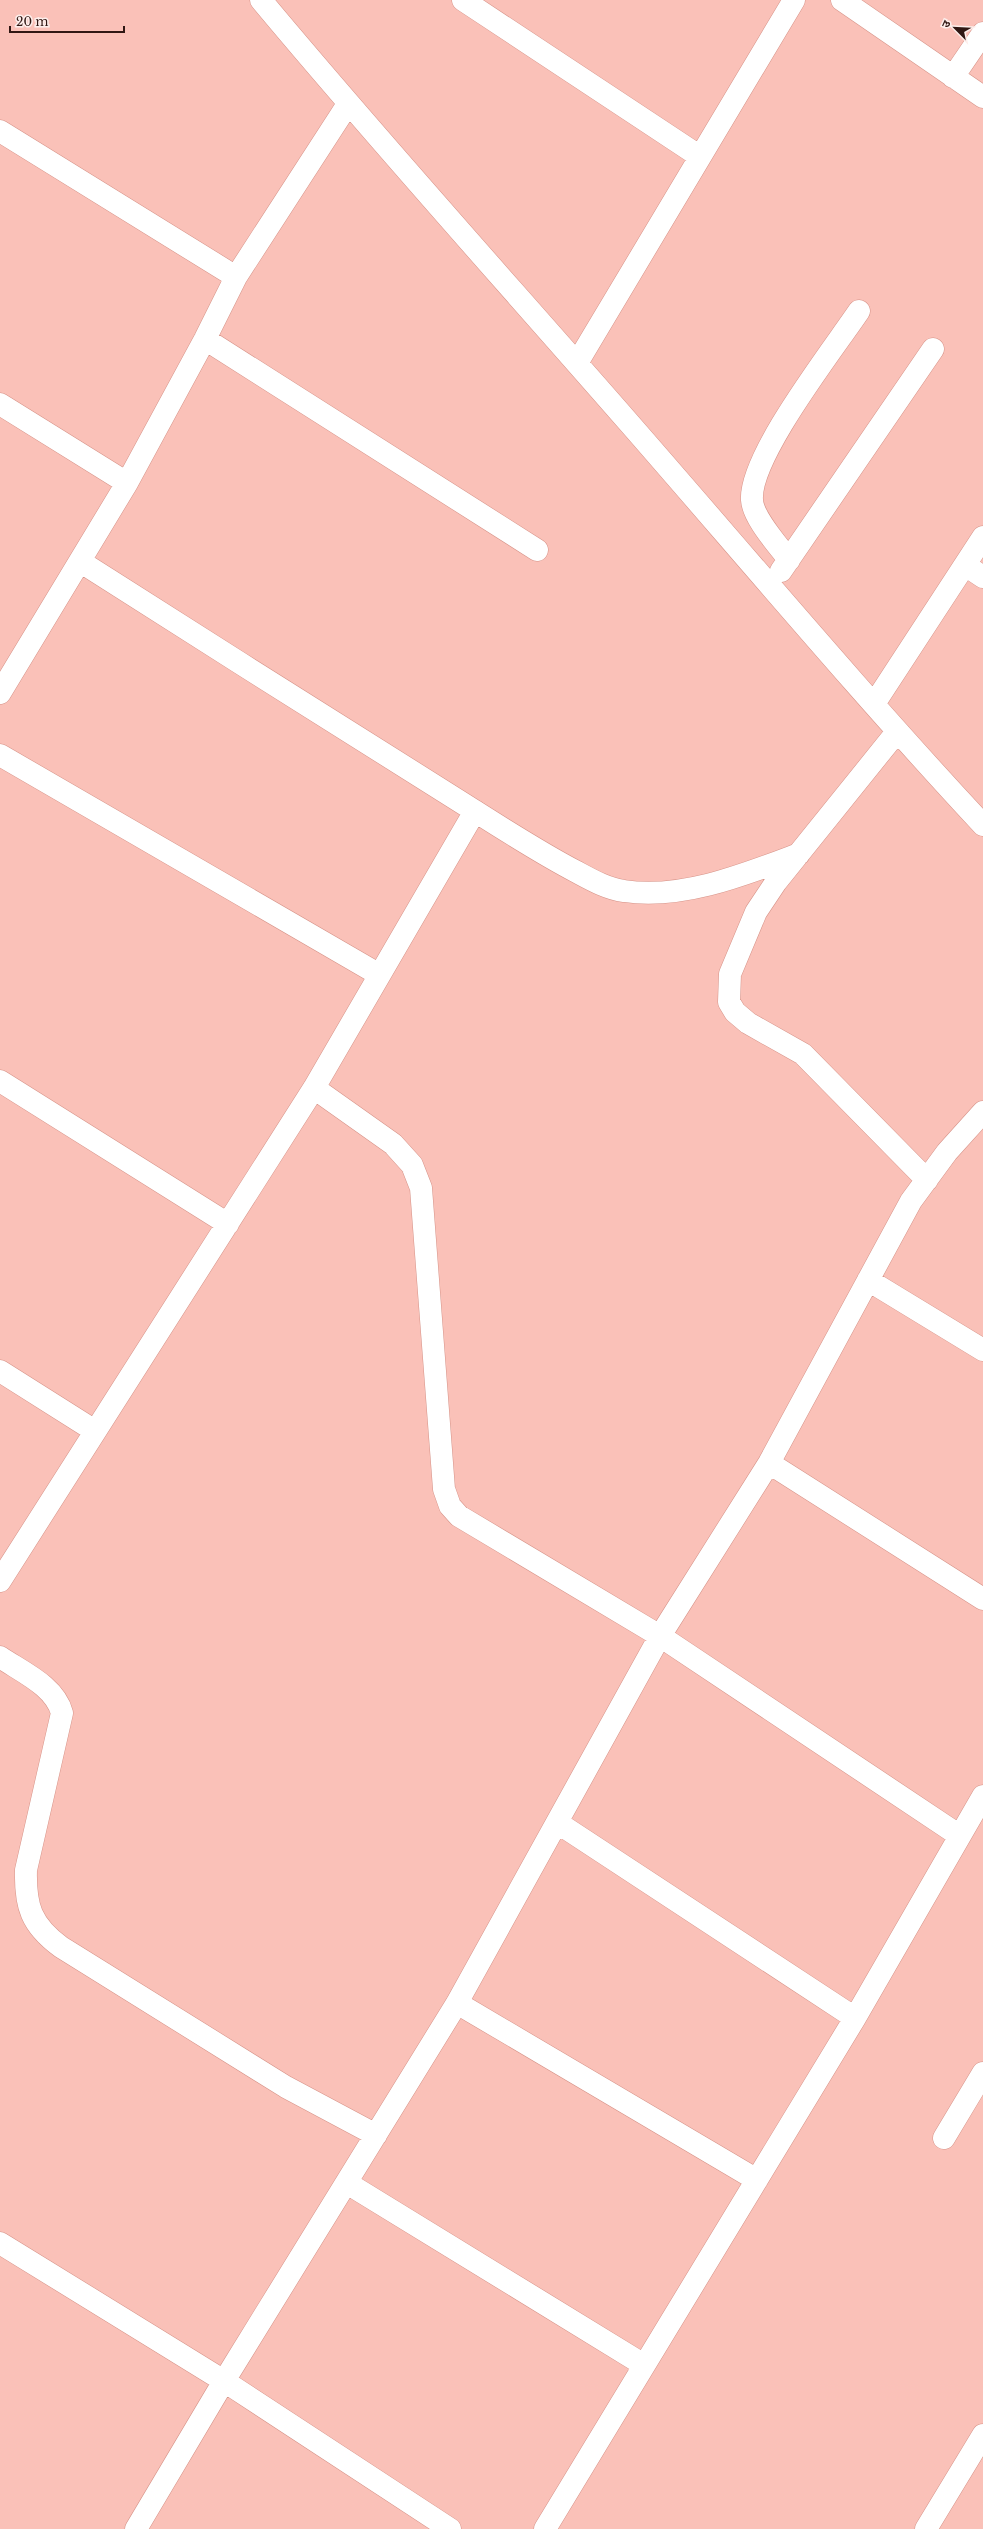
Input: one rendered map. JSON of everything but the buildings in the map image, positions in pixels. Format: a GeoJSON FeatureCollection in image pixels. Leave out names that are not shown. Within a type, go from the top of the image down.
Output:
{"type":"FeatureCollection","features":[{"type":"Feature","properties":{"kind":"street"},"geometry":{"type":"LineString","coordinates":[[261,0],[348,104],[771,585],[874,704],[896,732],[983,825]]}},
{"type":"Feature","properties":{"kind":"street"},"geometry":{"type":"LineString","coordinates":[[463,0],[699,156]]}},
{"type":"Feature","properties":{"kind":"street"},"geometry":{"type":"LineString","coordinates":[[577,363],[699,156],[794,0]]}},
{"type":"Feature","properties":{"kind":"street"},"geometry":{"type":"LineString","coordinates":[[842,0],[983,97]]}},
{"type":"Feature","properties":{"kind":"street"},"geometry":{"type":"LineString","coordinates":[[953,76],[983,33]]}},
{"type":"Feature","properties":{"kind":"street"},"geometry":{"type":"LineString","coordinates":[[0,693],[81,562],[127,483],[205,339],[236,277],[348,104]]}},
{"type":"Feature","properties":{"kind":"street"},"geometry":{"type":"LineString","coordinates":[[0,131],[236,277]]}},
{"type":"Feature","properties":{"kind":"street"},"geometry":{"type":"LineString","coordinates":[[788,560],[758,516],[752,502],[753,481],[778,432],[859,311]]}},
{"type":"Feature","properties":{"kind":"street"},"geometry":{"type":"LineString","coordinates":[[205,339],[537,550]]}},
{"type":"Feature","properties":{"kind":"street"},"geometry":{"type":"LineString","coordinates":[[771,585],[933,349]]}},
{"type":"Feature","properties":{"kind":"street"},"geometry":{"type":"LineString","coordinates":[[0,404],[127,483]]}},
{"type":"Feature","properties":{"kind":"street"},"geometry":{"type":"LineString","coordinates":[[874,704],[983,537]]}},
{"type":"Feature","properties":{"kind":"street"},"geometry":{"type":"LineString","coordinates":[[81,562],[475,811],[553,859],[596,882],[623,891],[649,892],[694,888],[740,876],[799,854]]}},
{"type":"Feature","properties":{"kind":"street"},"geometry":{"type":"LineString","coordinates":[[965,565],[983,577]]}},
{"type":"Feature","properties":{"kind":"street"},"geometry":{"type":"LineString","coordinates":[[896,732],[799,854],[756,912],[730,974],[729,1002],[735,1012],[748,1023],[803,1054],[926,1180]]}},
{"type":"Feature","properties":{"kind":"street"},"geometry":{"type":"LineString","coordinates":[[0,755],[378,974]]}},
{"type":"Feature","properties":{"kind":"street"},"geometry":{"type":"LineString","coordinates":[[0,1581],[314,1088],[378,974],[475,811]]}},
{"type":"Feature","properties":{"kind":"street"},"geometry":{"type":"LineString","coordinates":[[0,1080],[228,1224]]}},
{"type":"Feature","properties":{"kind":"street"},"geometry":{"type":"LineString","coordinates":[[314,1088],[393,1144],[412,1165],[421,1188],[444,1489],[450,1506],[459,1516],[660,1636],[960,1836]]}},
{"type":"Feature","properties":{"kind":"street"},"geometry":{"type":"LineString","coordinates":[[136,2529],[224,2381],[457,2003],[558,1823],[660,1636],[769,1463],[894,1230],[926,1180],[983,1112]]}},
{"type":"Feature","properties":{"kind":"street"},"geometry":{"type":"LineString","coordinates":[[868,1280],[983,1350]]}},
{"type":"Feature","properties":{"kind":"street"},"geometry":{"type":"LineString","coordinates":[[0,1371],[95,1431]]}},
{"type":"Feature","properties":{"kind":"street"},"geometry":{"type":"LineString","coordinates":[[769,1463],[983,1599]]}},
{"type":"Feature","properties":{"kind":"street"},"geometry":{"type":"LineString","coordinates":[[0,1657],[51,1693],[59,1703],[62,1713],[26,1870],[26,1890],[36,1925],[44,1935],[61,1947],[272,2079],[376,2135]]}},
{"type":"Feature","properties":{"kind":"street"},"geometry":{"type":"LineString","coordinates":[[545,2529],[854,2018],[983,1796]]}},
{"type":"Feature","properties":{"kind":"street"},"geometry":{"type":"LineString","coordinates":[[558,1823],[854,2018]]}},
{"type":"Feature","properties":{"kind":"street"},"geometry":{"type":"LineString","coordinates":[[457,2003],[757,2180]]}},
{"type":"Feature","properties":{"kind":"street"},"geometry":{"type":"LineString","coordinates":[[944,2138],[983,2073]]}},
{"type":"Feature","properties":{"kind":"street"},"geometry":{"type":"LineString","coordinates":[[347,2183],[644,2365]]}},
{"type":"Feature","properties":{"kind":"street"},"geometry":{"type":"LineString","coordinates":[[0,2243],[224,2381],[450,2529]]}},
{"type":"Feature","properties":{"kind":"street"},"geometry":{"type":"LineString","coordinates":[[926,2529],[983,2435]]}}]}
